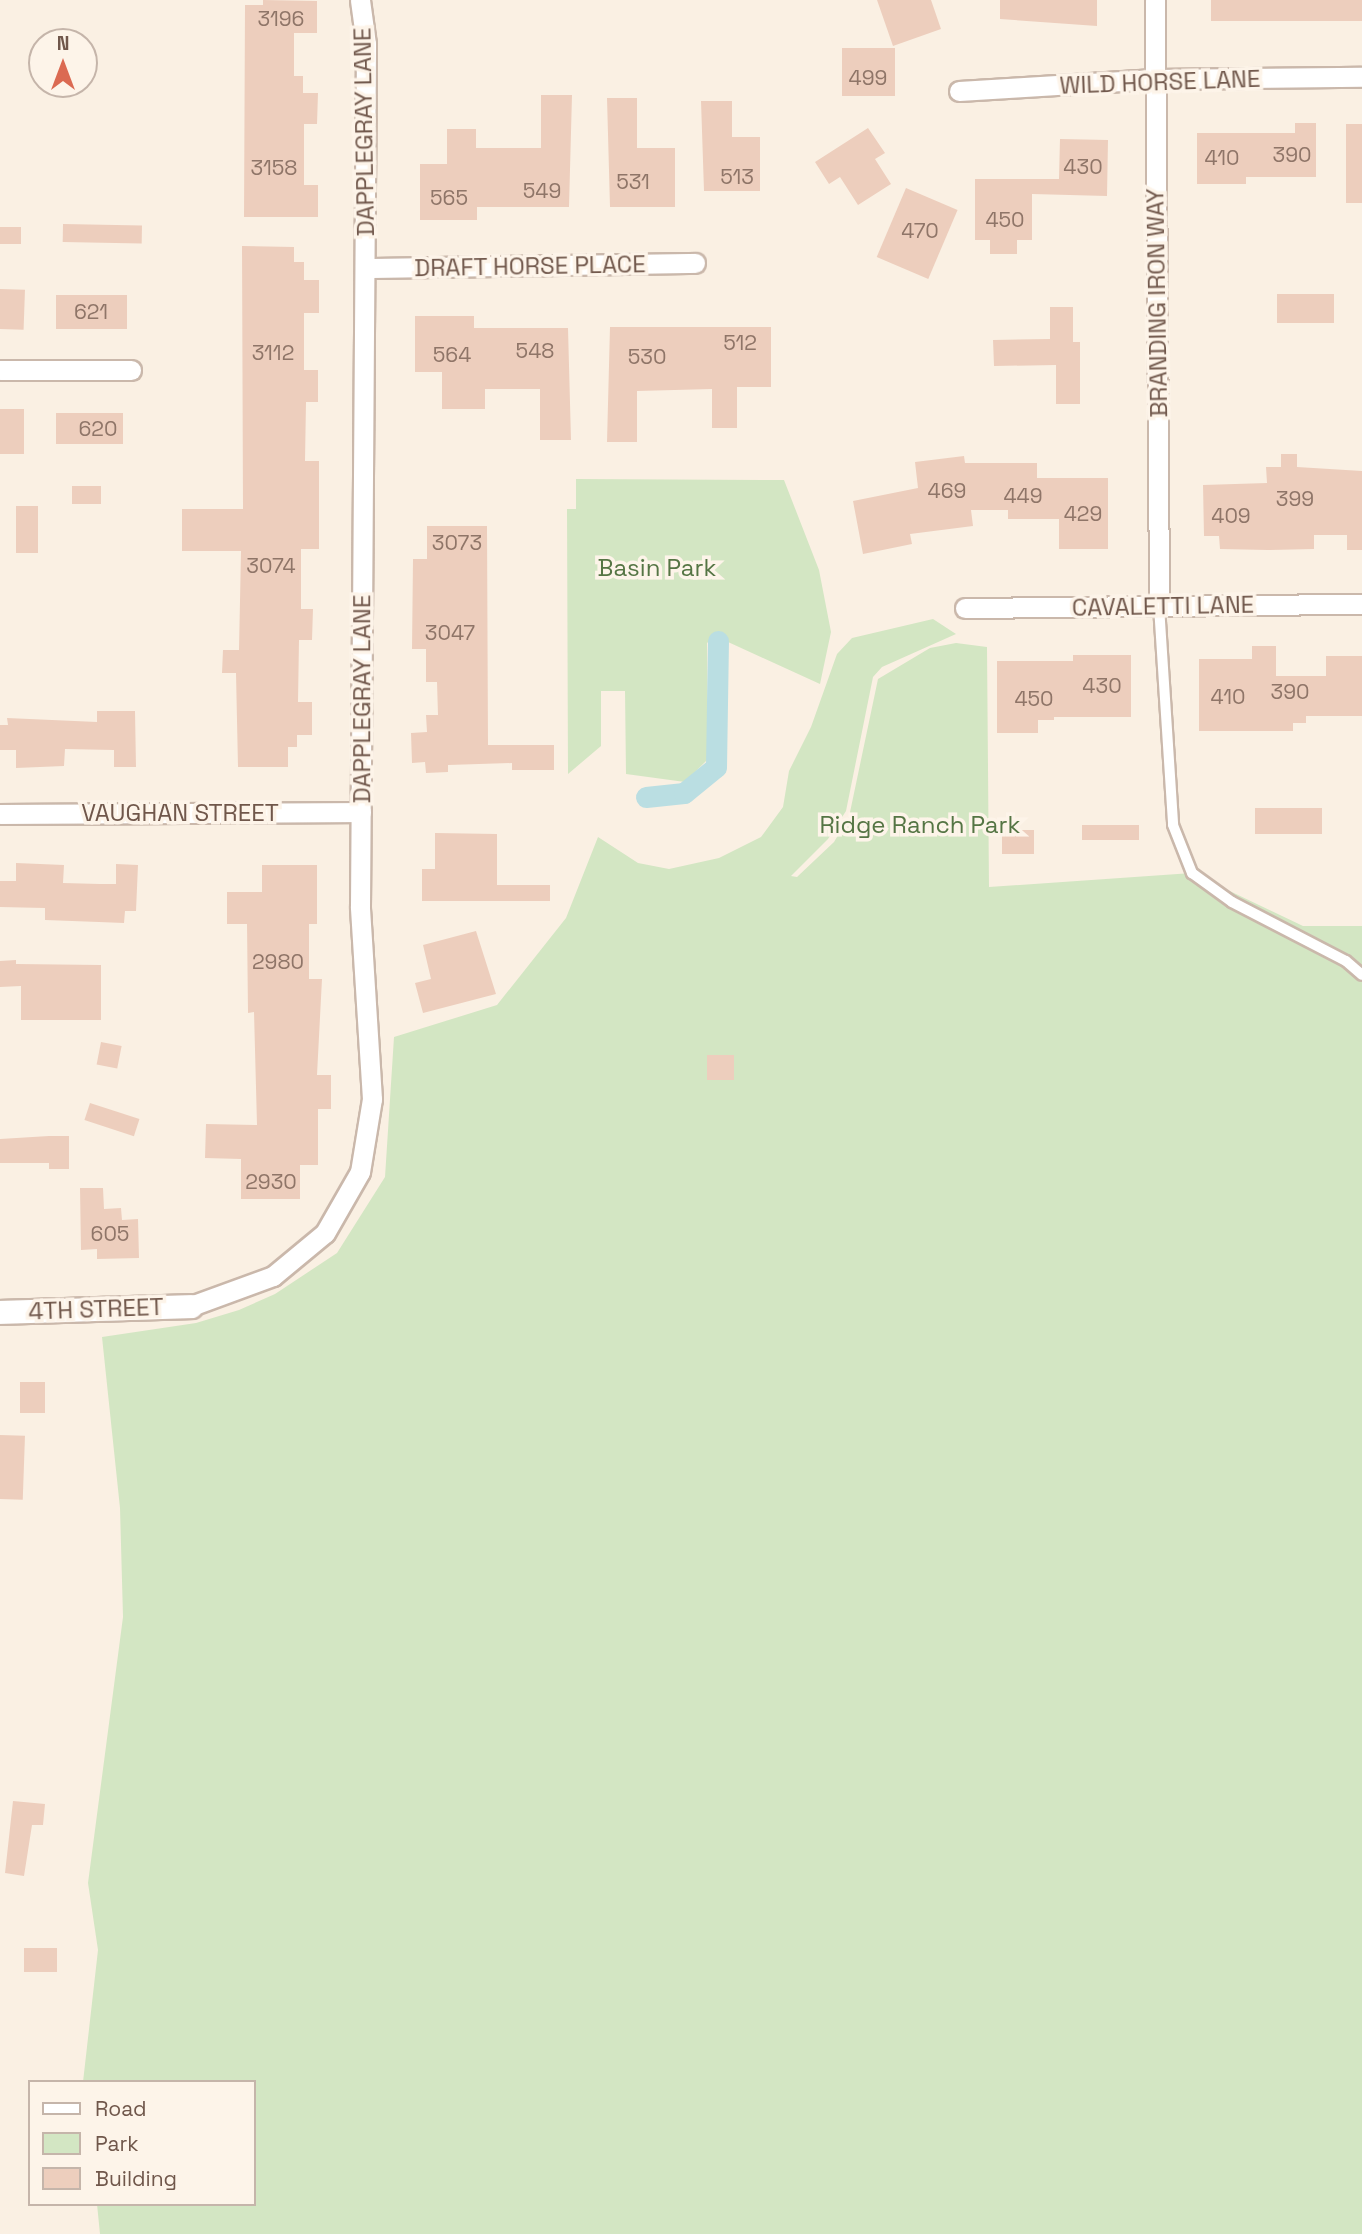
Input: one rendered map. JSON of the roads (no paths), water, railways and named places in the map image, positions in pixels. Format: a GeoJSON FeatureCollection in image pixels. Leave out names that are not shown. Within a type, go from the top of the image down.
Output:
{"type":"FeatureCollection","features":[{"type":"Feature","properties":{"kind":"street","name":"DAPPLEGRAY LANE"},"geometry":{"type":"LineString","coordinates":[[191,1306],[273,1276],[325,1233],[360,1172],[372,1099],[361,920],[366,44],[360,0]]}},
{"type":"Feature","properties":{"kind":"street","name":"BRANDING IRON WAY"},"geometry":{"type":"LineString","coordinates":[[1155,0],[1159,606]]}},
{"type":"Feature","properties":{"kind":"street","name":"WILD HORSE LANE"},"geometry":{"type":"LineString","coordinates":[[959,91],[1155,79],[1362,77]]}},
{"type":"Feature","properties":{"kind":"street","name":"DRAFT HORSE PLACE"},"geometry":{"type":"LineString","coordinates":[[365,268],[695,263]]}},
{"type":"Feature","properties":{"kind":"street"},"geometry":{"type":"LineString","coordinates":[[0,370],[131,370]]}},
{"type":"Feature","properties":{"kind":"street","name":"CAVALETTI LANE"},"geometry":{"type":"LineString","coordinates":[[965,608],[1362,604]]}},
{"type":"Feature","properties":{"kind":"street","name":"VAUGHAN STREET"},"geometry":{"type":"LineString","coordinates":[[0,814],[361,812]]}},
{"type":"Feature","properties":{"kind":"street","name":"4TH STREET"},"geometry":{"type":"LineString","coordinates":[[0,1312],[191,1306]]}},
{"type":"Feature","properties":{"kind":"lane"},"geometry":{"type":"LineString","coordinates":[[1159,606],[1172,825],[1192,873],[1232,902],[1346,961],[1362,975]]}},
{"type":"Feature","properties":{"kind":"waterway"},"geometry":{"type":"LineString","coordinates":[[646,797],[684,793],[716,767],[718,641]]}},
{"type":"Feature","properties":{"kind":"park label","name":"Basin Park"},"geometry":{"type":"Point","coordinates":[657,568]}},
{"type":"Feature","properties":{"kind":"park label","name":"Ridge Ranch Park"},"geometry":{"type":"Point","coordinates":[920,825]}}]}
